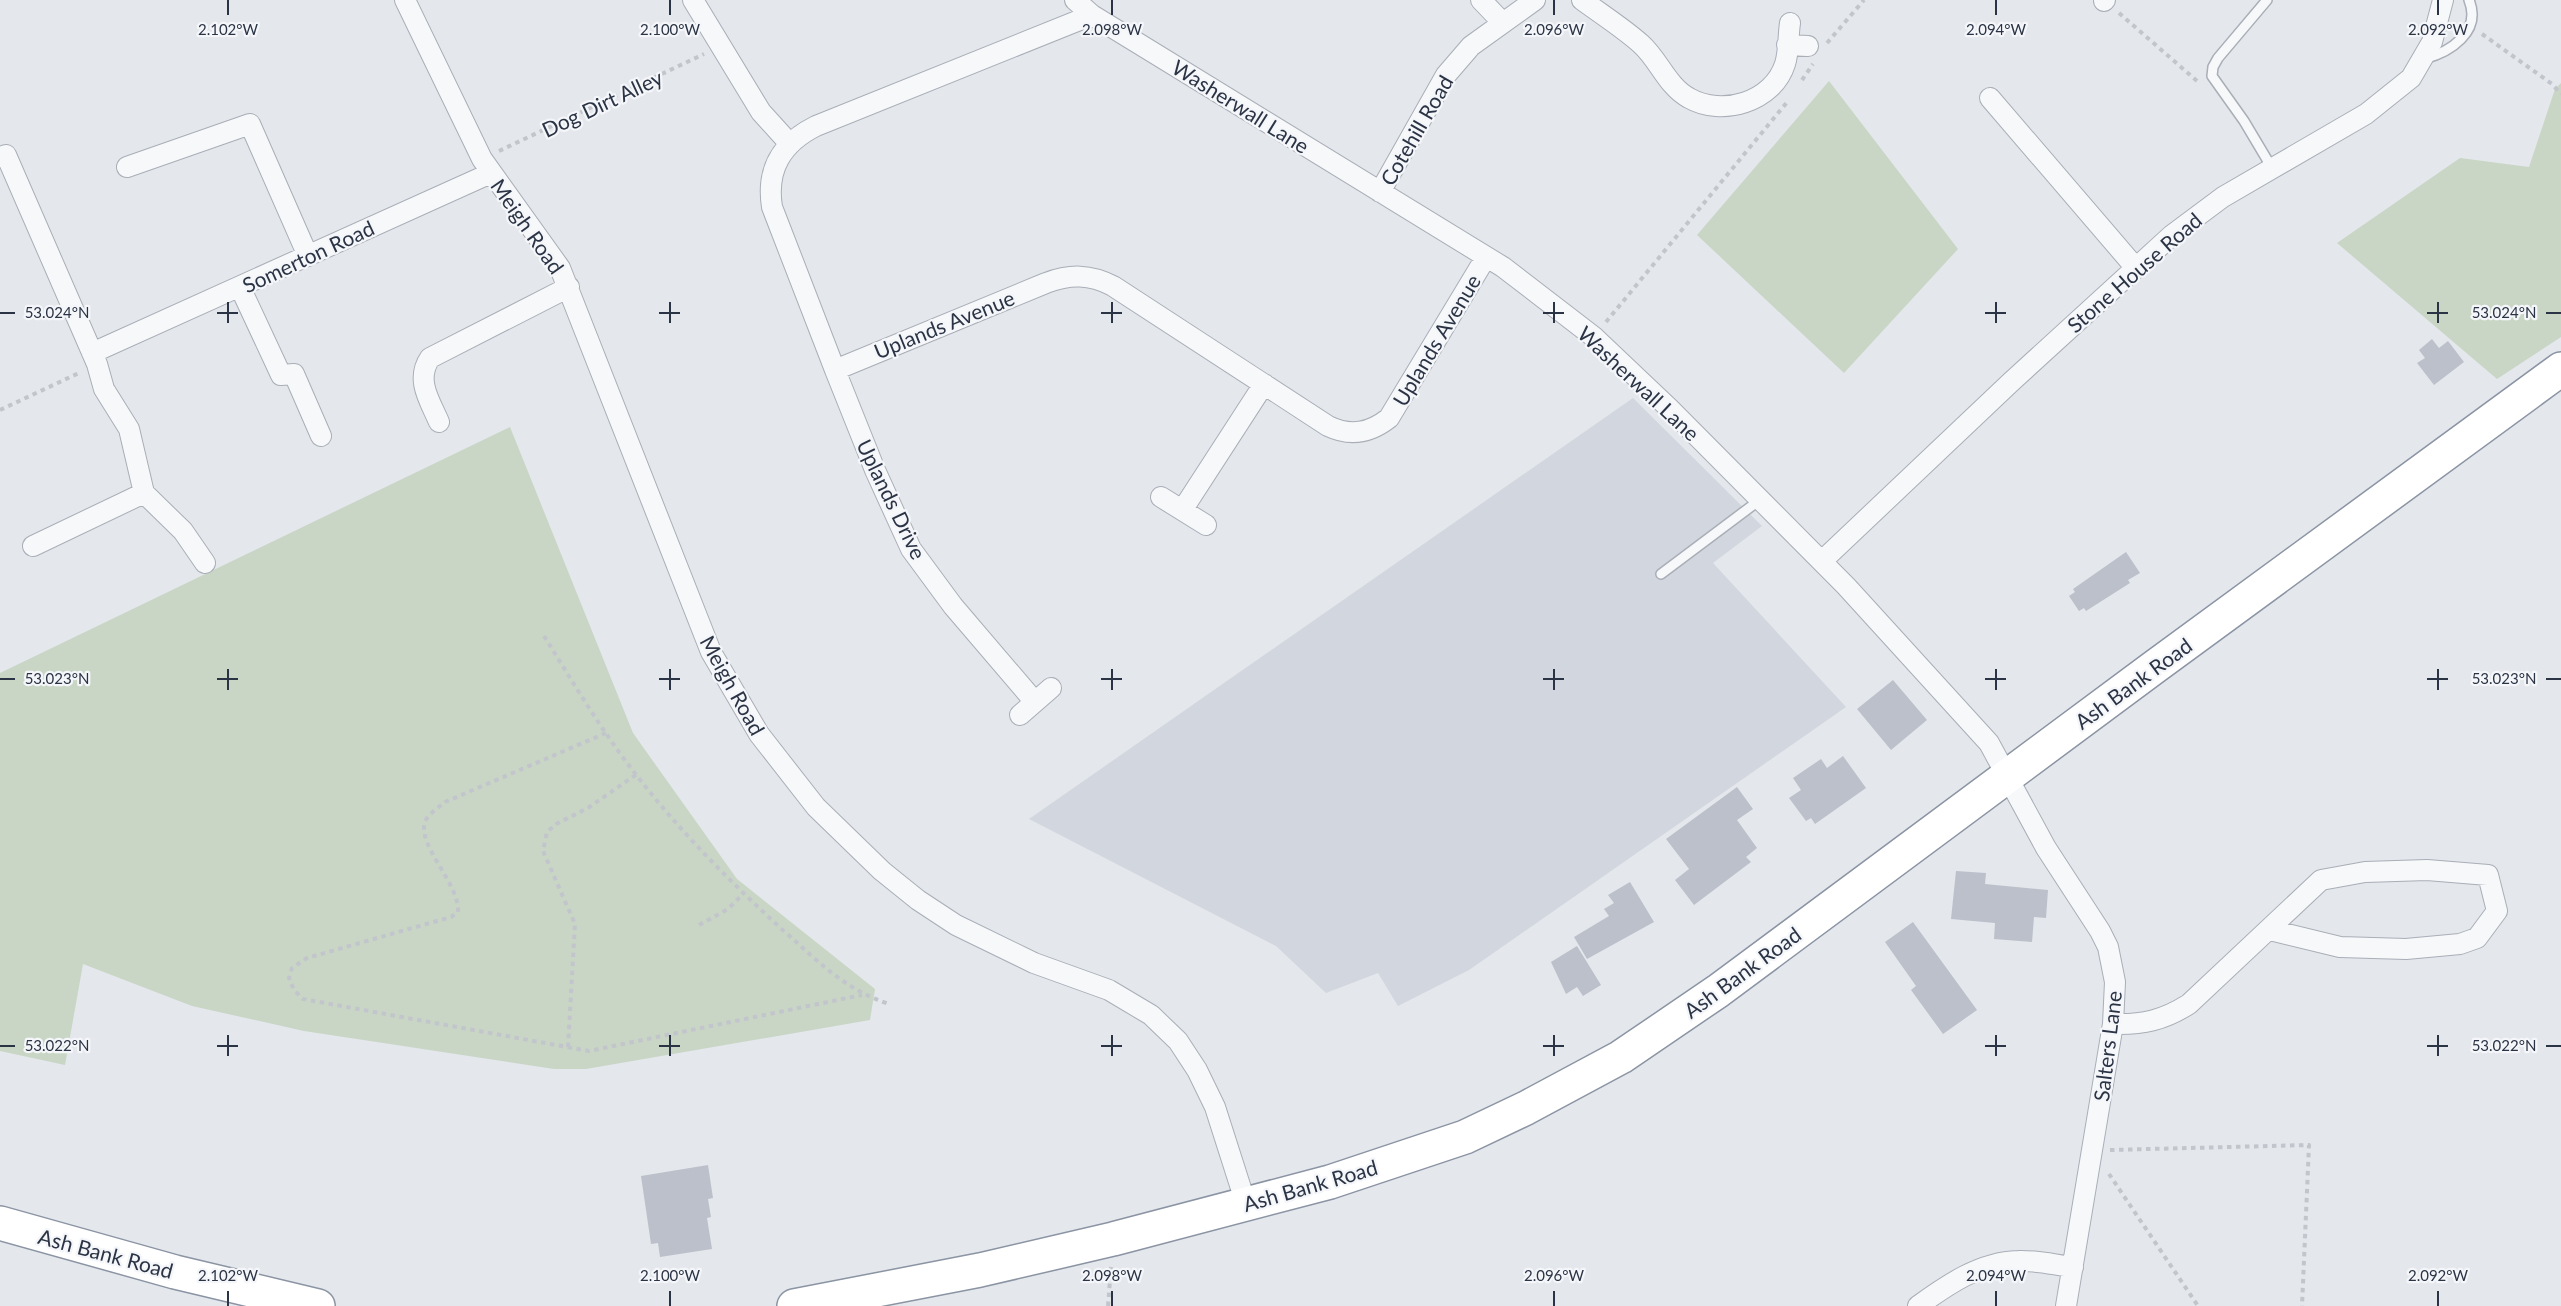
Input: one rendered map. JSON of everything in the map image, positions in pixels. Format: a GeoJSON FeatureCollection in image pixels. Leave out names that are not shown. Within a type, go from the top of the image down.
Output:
{"type":"FeatureCollection","features":[{"type":"Feature","properties":{"kind":"highway","name":"Ash Bank Road"},"geometry":{"type":"LineString","coordinates":[[794,1306],[980,1270],[1113,1239],[1330,1182],[1465,1137],[1621,1057],[1718,991],[2561,369]]}},
{"type":"Feature","properties":{"kind":"highway","name":"Ash Bank Road"},"geometry":{"type":"LineString","coordinates":[[0,1223],[270,1300],[318,1306]]}},
{"type":"Feature","properties":{"kind":"street","name":"Meigh Road"},"geometry":{"type":"LineString","coordinates":[[405,0],[487,166],[560,268],[711,652],[733,694],[786,772],[816,807],[865,856],[918,900],[956,926],[1034,963],[1109,990],[1151,1015],[1178,1041],[1197,1070],[1215,1107],[1246,1204]]}},
{"type":"Feature","properties":{"kind":"street"},"geometry":{"type":"LineString","coordinates":[[693,0],[761,112],[790,144]]}},
{"type":"Feature","properties":{"kind":"street","name":"Washerwall Lane"},"geometry":{"type":"LineString","coordinates":[[1075,0],[1092,15],[1486,257],[1594,337],[1822,561],[1989,743],[2007,776]]}},
{"type":"Feature","properties":{"kind":"street"},"geometry":{"type":"LineString","coordinates":[[1481,0],[1502,22]]}},
{"type":"Feature","properties":{"kind":"street","name":"Cotehill Road"},"geometry":{"type":"LineString","coordinates":[[1380,192],[1446,75],[1471,46],[1535,0]]}},
{"type":"Feature","properties":{"kind":"street"},"geometry":{"type":"LineString","coordinates":[[1582,0],[1641,44],[1677,89],[1702,104],[1739,105],[1763,92],[1785,64],[1790,23]]}},
{"type":"Feature","properties":{"kind":"street","name":"Stone House Road"},"geometry":{"type":"LineString","coordinates":[[1822,561],[2135,267],[2223,196],[2366,114],[2411,78],[2424,59],[2439,24],[2443,0]]}},
{"type":"Feature","properties":{"kind":"street"},"geometry":{"type":"LineString","coordinates":[[835,370],[772,207],[769,187],[778,160],[790,144],[816,126],[1092,15]]}},
{"type":"Feature","properties":{"kind":"street"},"geometry":{"type":"LineString","coordinates":[[1787,45],[1817,50]]}},
{"type":"Feature","properties":{"kind":"street"},"geometry":{"type":"LineString","coordinates":[[1990,98],[2135,267]]}},
{"type":"Feature","properties":{"kind":"street"},"geometry":{"type":"LineString","coordinates":[[127,167],[250,124],[308,255]]}},
{"type":"Feature","properties":{"kind":"street"},"geometry":{"type":"LineString","coordinates":[[0,157],[6,155],[94,359],[104,389],[129,429],[144,493],[183,531],[205,563]]}},
{"type":"Feature","properties":{"kind":"street","name":"Somerton Road"},"geometry":{"type":"LineString","coordinates":[[94,359],[487,166]]}},
{"type":"Feature","properties":{"kind":"street","name":"Uplands Avenue"},"geometry":{"type":"LineString","coordinates":[[835,370],[1046,283],[1073,276],[1101,280],[1113,286],[1338,431],[1357,433],[1379,426],[1400,403],[1486,257]]}},
{"type":"Feature","properties":{"kind":"street"},"geometry":{"type":"LineString","coordinates":[[240,287],[281,375],[294,374],[321,436]]}},
{"type":"Feature","properties":{"kind":"street"},"geometry":{"type":"LineString","coordinates":[[439,422],[422,382],[422,374],[430,358],[459,341],[569,287]]}},
{"type":"Feature","properties":{"kind":"street","name":"Uplands Drive"},"geometry":{"type":"LineString","coordinates":[[835,370],[875,470],[912,549],[953,606],[1035,702]]}},
{"type":"Feature","properties":{"kind":"street"},"geometry":{"type":"LineString","coordinates":[[1183,510],[1264,384]]}},
{"type":"Feature","properties":{"kind":"street"},"geometry":{"type":"LineString","coordinates":[[33,546],[144,493]]}},
{"type":"Feature","properties":{"kind":"street"},"geometry":{"type":"LineString","coordinates":[[1161,497],[1206,525]]}},
{"type":"Feature","properties":{"kind":"street"},"geometry":{"type":"LineString","coordinates":[[1020,716],[1051,688]]}},
{"type":"Feature","properties":{"kind":"street","name":"Salters Lane"},"geometry":{"type":"LineString","coordinates":[[2007,776],[2046,848],[2100,931],[2108,947],[2115,982],[2113,1024],[2066,1306]]}},
{"type":"Feature","properties":{"kind":"street"},"geometry":{"type":"LineString","coordinates":[[2113,1024],[2150,1023],[2176,1012],[2270,930],[2321,880],[2365,872],[2427,870],[2488,875],[2497,911],[2477,938],[2460,944],[2406,949],[2340,947],[2270,930]]}},
{"type":"Feature","properties":{"kind":"street"},"geometry":{"type":"LineString","coordinates":[[1918,1306],[1957,1280],[1996,1264],[2018,1261],[2073,1267]]}},
{"type":"Feature","properties":{"kind":"lane"},"geometry":{"type":"LineString","coordinates":[[2267,0],[2213,67],[2212,76],[2223,95],[2244,121],[2272,168]]}},
{"type":"Feature","properties":{"kind":"lane"},"geometry":{"type":"LineString","coordinates":[[2424,59],[2444,54],[2459,44],[2469,25],[2469,0]]}},
{"type":"Feature","properties":{"kind":"lane"},"geometry":{"type":"LineString","coordinates":[[1661,574],[1761,499]]}},
{"type":"Feature","properties":{"kind":"path"},"geometry":{"type":"LineString","coordinates":[[1800,83],[1817,50],[1864,0]]}},
{"type":"Feature","properties":{"kind":"path"},"geometry":{"type":"LineString","coordinates":[[2105,0],[2206,89],[2223,95]]}},
{"type":"Feature","properties":{"kind":"path"},"geometry":{"type":"LineString","coordinates":[[2469,25],[2552,84],[2561,94]]}},
{"type":"Feature","properties":{"kind":"path","name":"Dog Dirt Alley"},"geometry":{"type":"LineString","coordinates":[[487,166],[721,45]]}},
{"type":"Feature","properties":{"kind":"path"},"geometry":{"type":"LineString","coordinates":[[1594,337],[1789,100]]}},
{"type":"Feature","properties":{"kind":"path"},"geometry":{"type":"LineString","coordinates":[[0,410],[94,359]]}},
{"type":"Feature","properties":{"kind":"path"},"geometry":{"type":"LineString","coordinates":[[544,636],[606,733],[682,829],[743,894],[839,980],[862,995],[889,1004]]}},
{"type":"Feature","properties":{"kind":"path"},"geometry":{"type":"LineString","coordinates":[[606,733],[445,802],[425,822],[425,836],[458,898],[459,912],[451,917],[307,958],[292,968],[289,978],[294,990],[303,999],[589,1051],[862,995]]}},
{"type":"Feature","properties":{"kind":"path"},"geometry":{"type":"LineString","coordinates":[[568,1047],[575,924],[543,851],[544,842],[547,832],[556,824],[588,808],[637,774]]}},
{"type":"Feature","properties":{"kind":"path"},"geometry":{"type":"LineString","coordinates":[[699,926],[728,909],[743,894]]}},
{"type":"Feature","properties":{"kind":"path"},"geometry":{"type":"LineString","coordinates":[[2093,1150],[2308,1145],[2302,1306]]}},
{"type":"Feature","properties":{"kind":"path"},"geometry":{"type":"LineString","coordinates":[[2093,1150],[2198,1306]]}},
{"type":"Feature","properties":{"kind":"path"},"geometry":{"type":"LineString","coordinates":[[1108,1306],[1113,1239]]}},
{"type":"Feature","properties":{"kind":"shaded area"},"geometry":{"type":"Polygon","coordinates":[[[1633,398],[1762,526],[1713,563],[1846,707],[1469,970],[1398,1006],[1378,973],[1326,993],[1276,946],[1029,819],[1633,398]]]}},
{"type":"Feature","properties":{"kind":"green space"},"geometry":{"type":"Polygon","coordinates":[[[1829,81],[1958,249],[1844,373],[1697,235],[1829,81]]]}},
{"type":"Feature","properties":{"kind":"green space"},"geometry":{"type":"Polygon","coordinates":[[[2561,83],[2561,337],[2497,379],[2337,243],[2460,158],[2529,167],[2555,89],[2561,83]]]}},
{"type":"Feature","properties":{"kind":"green space"},"geometry":{"type":"Polygon","coordinates":[[[510,427],[633,733],[737,879],[875,989],[870,1020],[586,1069],[554,1069],[304,1031],[192,1006],[83,964],[65,1065],[0,1051],[0,673],[510,427]]]}},
{"type":"Feature","properties":{"kind":"building"},"geometry":{"type":"Polygon","coordinates":[[[2432,339],[2439,348],[2448,341],[2464,362],[2434,385],[2417,363],[2425,358],[2419,350],[2432,339]]]}},
{"type":"Feature","properties":{"kind":"building"},"geometry":{"type":"Polygon","coordinates":[[[2126,552],[2140,573],[2128,580],[2130,583],[2086,611],[2084,608],[2079,611],[2069,596],[2075,592],[2073,589],[2126,552]]]}},
{"type":"Feature","properties":{"kind":"building"},"geometry":{"type":"Polygon","coordinates":[[[1893,680],[1927,720],[1891,750],[1857,709],[1893,680]]]}},
{"type":"Feature","properties":{"kind":"building"},"geometry":{"type":"Polygon","coordinates":[[[1843,756],[1866,788],[1815,824],[1811,818],[1806,821],[1789,798],[1801,790],[1793,778],[1821,759],[1827,768],[1843,756]]]}},
{"type":"Feature","properties":{"kind":"building"},"geometry":{"type":"Polygon","coordinates":[[[1737,787],[1753,809],[1737,820],[1757,848],[1746,857],[1751,862],[1694,905],[1675,880],[1689,869],[1666,839],[1737,787]]]}},
{"type":"Feature","properties":{"kind":"building"},"geometry":{"type":"Polygon","coordinates":[[[1956,871],[1986,873],[1985,884],[2048,890],[2046,918],[2034,917],[2032,942],[1994,939],[1995,923],[1951,919],[1956,871]]]}},
{"type":"Feature","properties":{"kind":"building"},"geometry":{"type":"Polygon","coordinates":[[[1630,882],[1654,922],[1587,959],[1574,937],[1609,916],[1604,909],[1614,903],[1608,895],[1630,882]]]}},
{"type":"Feature","properties":{"kind":"building"},"geometry":{"type":"Polygon","coordinates":[[[1913,922],[1977,1010],[1943,1034],[1911,990],[1916,986],[1885,942],[1913,922]]]}},
{"type":"Feature","properties":{"kind":"building"},"geometry":{"type":"Polygon","coordinates":[[[1577,946],[1601,985],[1583,996],[1577,987],[1566,994],[1551,962],[1577,946]]]}},
{"type":"Feature","properties":{"kind":"building"},"geometry":{"type":"Polygon","coordinates":[[[708,1165],[713,1198],[708,1199],[711,1217],[707,1218],[712,1249],[660,1257],[658,1243],[651,1244],[641,1176],[708,1165]]]}}]}
